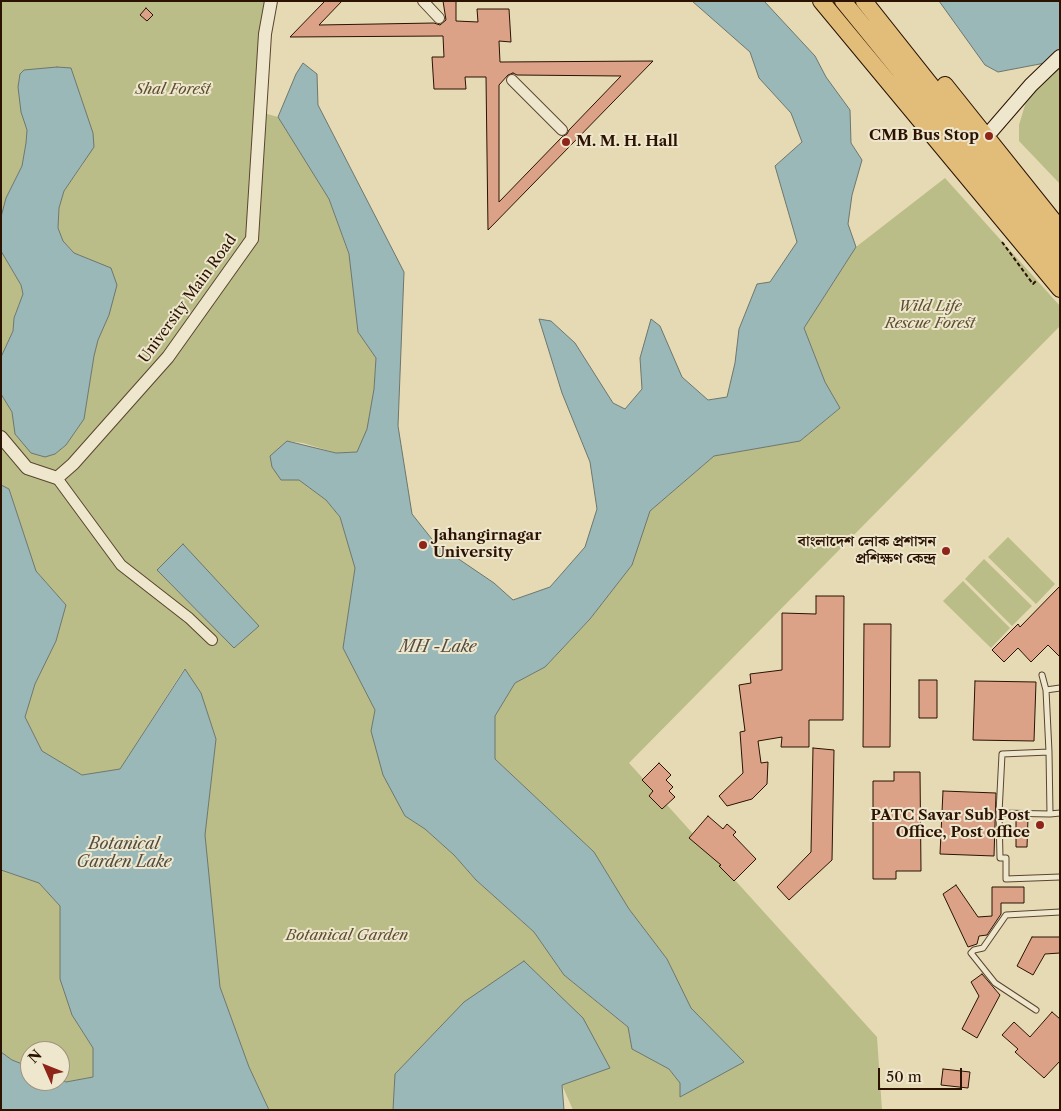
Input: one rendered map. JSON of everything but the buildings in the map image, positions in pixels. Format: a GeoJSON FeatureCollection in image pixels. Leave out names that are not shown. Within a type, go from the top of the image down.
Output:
{"type":"FeatureCollection","features":[{"type":"Feature","properties":{"kind":"highway"},"geometry":{"type":"LineString","coordinates":[[821,1],[1060,289]]}},
{"type":"Feature","properties":{"kind":"highway"},"geometry":{"type":"LineString","coordinates":[[843,1],[1060,268]]}},
{"type":"Feature","properties":{"kind":"highway"},"geometry":{"type":"LineString","coordinates":[[864,1],[1060,248]]}},
{"type":"Feature","properties":{"kind":"highway"},"geometry":{"type":"LineString","coordinates":[[878,1],[1060,229]]}},
{"type":"Feature","properties":{"kind":"main road"},"geometry":{"type":"LineString","coordinates":[[986,137],[1031,84],[1060,57]]}},
{"type":"Feature","properties":{"kind":"street","name":"University Main Road"},"geometry":{"type":"LineString","coordinates":[[57,478],[73,464],[168,357],[252,239],[265,34],[271,1]]}},
{"type":"Feature","properties":{"kind":"street"},"geometry":{"type":"LineString","coordinates":[[422,1],[439,18]]}},
{"type":"Feature","properties":{"kind":"street"},"geometry":{"type":"LineString","coordinates":[[512,80],[562,130]]}},
{"type":"Feature","properties":{"kind":"street"},"geometry":{"type":"LineString","coordinates":[[1,437],[27,468],[57,478],[121,565],[175,607],[212,640]]}},
{"type":"Feature","properties":{"kind":"lane"},"geometry":{"type":"LineString","coordinates":[[1042,675],[1046,690],[1050,814]]}},
{"type":"Feature","properties":{"kind":"lane"},"geometry":{"type":"LineString","coordinates":[[1046,690],[1060,688]]}},
{"type":"Feature","properties":{"kind":"lane"},"geometry":{"type":"LineString","coordinates":[[1049,752],[1002,754],[999,813],[1000,858],[1006,858],[1006,879],[1060,877]]}},
{"type":"Feature","properties":{"kind":"lane"},"geometry":{"type":"LineString","coordinates":[[999,813],[1060,813]]}},
{"type":"Feature","properties":{"kind":"lane"},"geometry":{"type":"LineString","coordinates":[[1036,1010],[995,983],[971,953],[974,950],[983,948],[1006,915],[1060,912]]}},
{"type":"Feature","properties":{"kind":"green space"},"geometry":{"type":"Polygon","coordinates":[[[1,1],[271,1],[260,112],[278,117],[329,199],[350,258],[358,332],[376,358],[374,389],[367,432],[357,452],[336,453],[303,443],[287,441],[299,480],[326,500],[340,517],[355,568],[343,648],[375,710],[371,731],[405,816],[425,829],[454,855],[476,880],[534,932],[564,975],[628,1027],[633,1049],[669,1069],[680,1083],[680,1097],[743,1062],[690,1008],[667,959],[629,909],[594,852],[495,759],[495,716],[515,683],[545,667],[590,619],[632,565],[650,511],[714,456],[800,441],[840,408],[825,382],[804,328],[856,247],[945,178],[1060,306],[1060,326],[629,763],[877,1037],[882,1110],[573,1110],[562,1085],[610,1067],[395,1080],[393,1110],[269,1110],[249,1067],[220,987],[205,835],[216,739],[201,693],[184,669],[120,769],[82,775],[42,751],[25,717],[35,684],[56,641],[66,605],[36,571],[9,489],[1,485],[1,394],[12,412],[16,429],[55,454],[66,445],[84,419],[94,356],[98,340],[109,315],[91,260],[74,253],[63,241],[58,228],[59,208],[64,191],[83,164],[93,133],[71,68],[24,70],[21,112],[27,130],[26,143],[22,166],[6,198],[1,217],[1,1]]]}},
{"type":"Feature","properties":{"kind":"green space"},"geometry":{"type":"Polygon","coordinates":[[[1060,57],[1060,184],[1019,141],[1019,125],[1031,85],[1060,57]]]}},
{"type":"Feature","properties":{"kind":"green space"},"geometry":{"type":"Polygon","coordinates":[[[1,251],[21,285],[23,294],[14,318],[13,331],[1,357],[1,251]]]}},
{"type":"Feature","properties":{"kind":"green space"},"geometry":{"type":"Polygon","coordinates":[[[1008,537],[1055,584],[1036,604],[988,557],[1008,537]]]}},
{"type":"Feature","properties":{"kind":"green space"},"geometry":{"type":"Polygon","coordinates":[[[984,559],[1032,606],[1012,626],[965,579],[984,559]]]}},
{"type":"Feature","properties":{"kind":"green space"},"geometry":{"type":"Polygon","coordinates":[[[963,581],[1010,628],[991,648],[943,601],[963,581]]]}},
{"type":"Feature","properties":{"kind":"green space"},"geometry":{"type":"Polygon","coordinates":[[[1,870],[39,883],[60,906],[60,979],[72,1015],[93,1048],[93,1077],[70,1081],[70,1041],[20,1041],[20,1063],[1,1052],[1,870]]]}},
{"type":"Feature","properties":{"kind":"water","name":"MH -Lake"},"geometry":{"type":"Polygon","coordinates":[[[692,1],[764,1],[815,56],[826,77],[850,110],[851,143],[862,160],[852,195],[848,224],[856,247],[804,328],[825,382],[840,408],[800,441],[714,456],[650,511],[632,565],[590,619],[545,667],[515,683],[495,716],[495,759],[594,852],[629,909],[667,959],[691,1008],[744,1062],[680,1097],[680,1083],[669,1069],[632,1049],[628,1027],[564,975],[534,932],[476,880],[454,855],[425,829],[405,816],[383,775],[371,731],[375,710],[343,648],[355,568],[340,517],[326,500],[299,480],[281,480],[272,467],[270,456],[287,441],[336,453],[357,452],[367,429],[374,389],[376,358],[358,332],[349,254],[329,199],[278,117],[296,74],[303,63],[317,74],[318,105],[404,272],[398,426],[412,514],[435,543],[494,583],[513,600],[550,587],[585,547],[597,509],[590,462],[562,393],[539,319],[551,321],[575,343],[613,403],[625,409],[642,389],[640,358],[651,319],[660,326],[682,377],[708,400],[727,397],[735,363],[739,329],[757,284],[770,282],[797,242],[775,166],[802,142],[791,113],[759,78],[750,52],[692,1]]]}},
{"type":"Feature","properties":{"kind":"water"},"geometry":{"type":"Polygon","coordinates":[[[939,1],[1060,1],[1060,48],[1045,63],[998,72],[985,65],[939,1]]]}},
{"type":"Feature","properties":{"kind":"water"},"geometry":{"type":"Polygon","coordinates":[[[57,67],[71,68],[93,133],[94,147],[64,191],[59,208],[58,228],[63,241],[74,253],[111,268],[117,285],[109,315],[98,340],[94,356],[84,419],[66,445],[55,454],[45,457],[31,453],[15,434],[12,412],[1,394],[1,357],[13,331],[14,318],[23,294],[21,285],[1,251],[1,217],[6,198],[22,166],[26,143],[27,130],[21,112],[18,87],[20,74],[24,70],[57,67]]]}},
{"type":"Feature","properties":{"kind":"water","name":"Botanical Garden Lake"},"geometry":{"type":"Polygon","coordinates":[[[1,485],[9,489],[36,571],[66,605],[56,641],[35,684],[25,717],[42,751],[82,775],[120,769],[185,669],[201,693],[216,739],[205,835],[220,987],[249,1067],[269,1110],[1,1110],[1,1052],[20,1063],[20,1091],[70,1091],[70,1081],[93,1077],[93,1048],[72,1015],[60,979],[60,906],[39,883],[1,870],[1,485]]]}},
{"type":"Feature","properties":{"kind":"water"},"geometry":{"type":"Polygon","coordinates":[[[183,544],[259,626],[234,648],[157,570],[183,544]]]}},
{"type":"Feature","properties":{"kind":"water"},"geometry":{"type":"Polygon","coordinates":[[[524,961],[583,1018],[610,1068],[562,1085],[564,1110],[393,1110],[395,1074],[464,1002],[524,961]]]}},
{"type":"Feature","properties":{"kind":"place","name":"CMB Bus Stop"},"geometry":{"type":"Point","coordinates":[989,136]}},
{"type":"Feature","properties":{"kind":"place","name":"M. M. H. Hall"},"geometry":{"type":"Point","coordinates":[566,142]}},
{"type":"Feature","properties":{"kind":"place","name":"Jahangirnagar University"},"geometry":{"type":"Point","coordinates":[423,545]}},
{"type":"Feature","properties":{"kind":"place","name":"বাংলাদেশ লোক প্রশাসন প্রশিক্ষণ কেন্দ্র"},"geometry":{"type":"Point","coordinates":[946,551]}},
{"type":"Feature","properties":{"kind":"place","name":"PATC Savar Sub Post Office, Post office"},"geometry":{"type":"Point","coordinates":[1040,825]}},
{"type":"Feature","properties":{"kind":"park label","name":"Shal Forest"},"geometry":{"type":"Point","coordinates":[173,90]}},
{"type":"Feature","properties":{"kind":"park label","name":"Wild Life Rescue Forest"},"geometry":{"type":"Point","coordinates":[930,316]}},
{"type":"Feature","properties":{"kind":"park label","name":"Botanical Garden"},"geometry":{"type":"Point","coordinates":[347,936]}}]}
